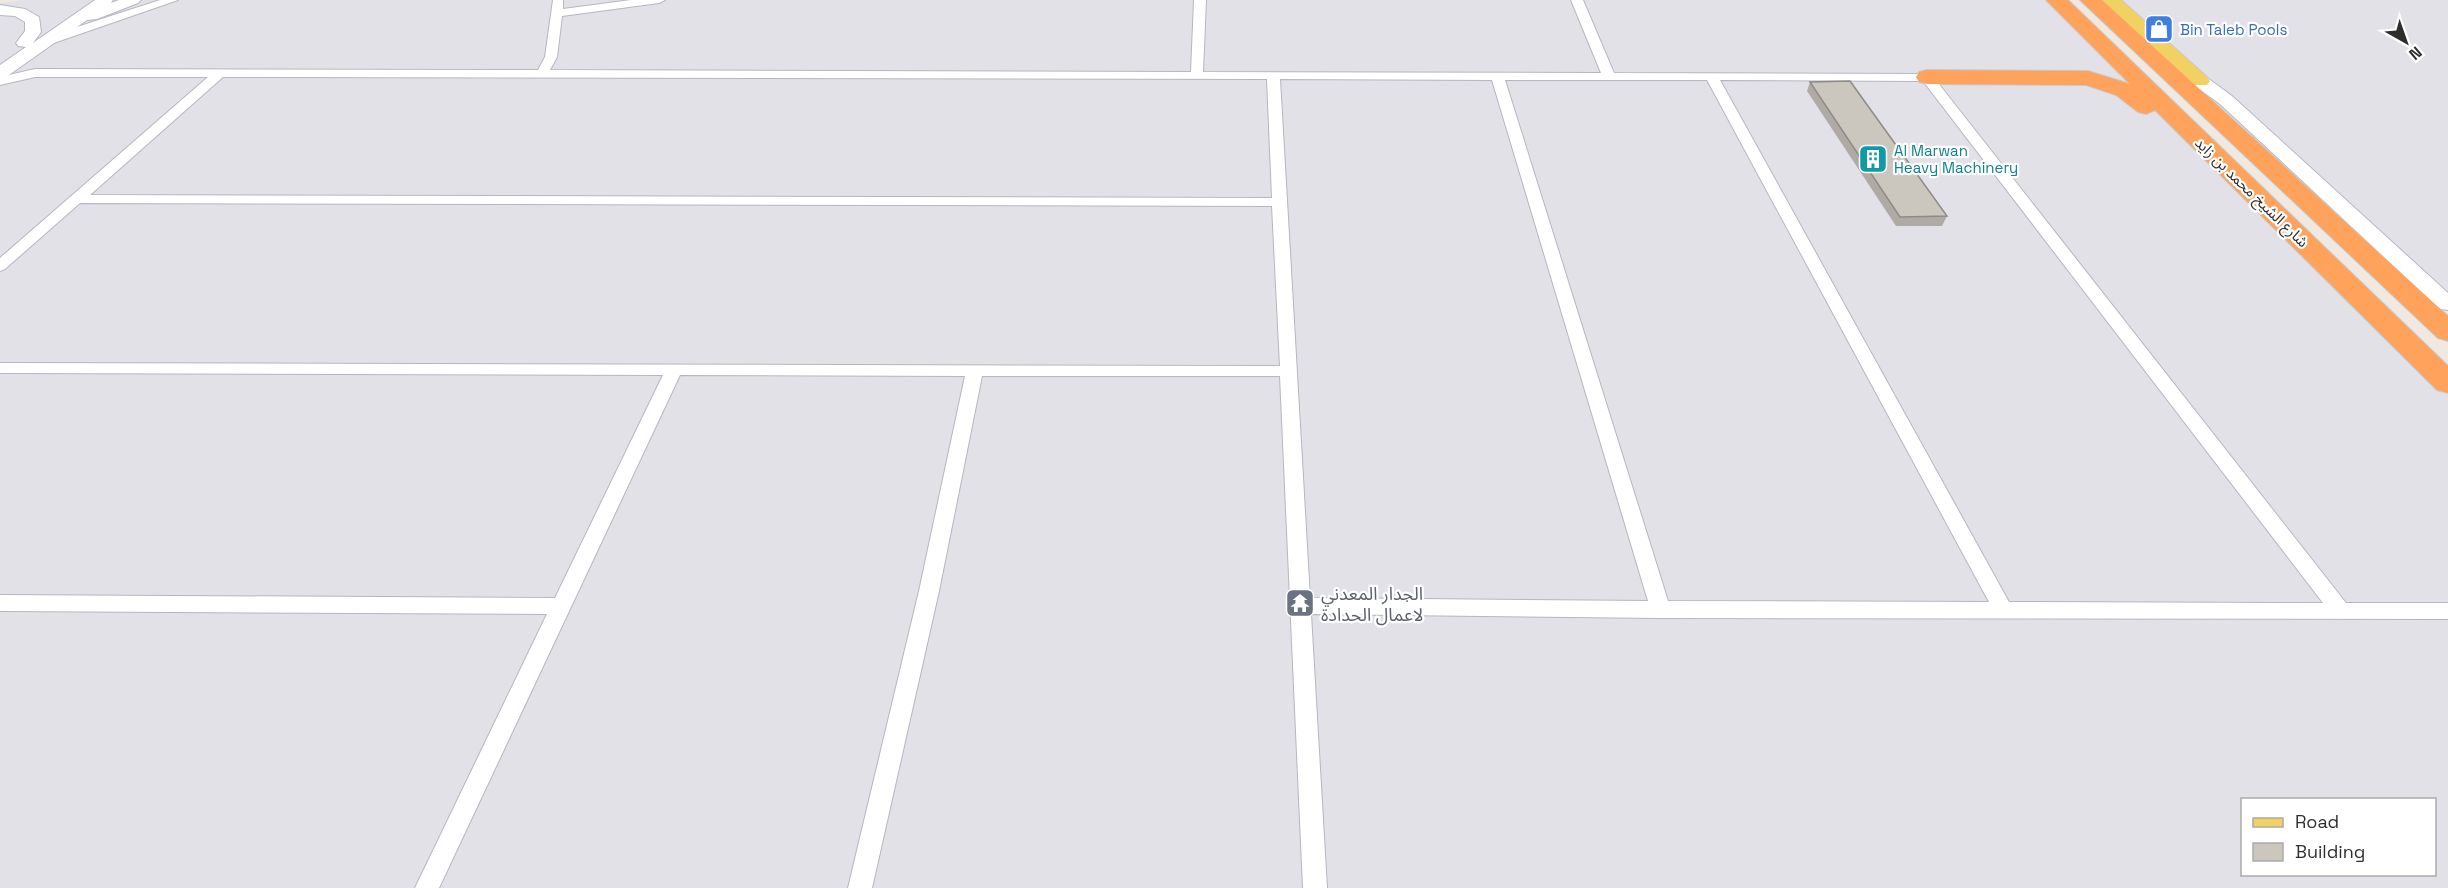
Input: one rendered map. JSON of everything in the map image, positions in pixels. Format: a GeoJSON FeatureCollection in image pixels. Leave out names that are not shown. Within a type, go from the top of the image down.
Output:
{"type":"FeatureCollection","features":[{"type":"Feature","properties":{"kind":"highway","name":"شارع الشيخ محمد بن زايد"},"geometry":{"type":"LineString","coordinates":[[2056,0],[2448,383]]}},
{"type":"Feature","properties":{"kind":"highway","name":"شارع الشيخ محمد بن زايد"},"geometry":{"type":"LineString","coordinates":[[2090,0],[2448,332]]}},
{"type":"Feature","properties":{"kind":"highway"},"geometry":{"type":"LineString","coordinates":[[1927,77],[2078,77],[2108,82],[2131,94],[2190,143],[2220,160]]}},
{"type":"Feature","properties":{"kind":"highway"},"geometry":{"type":"LineString","coordinates":[[2200,81],[2244,128],[2262,159]]}},
{"type":"Feature","properties":{"kind":"main road"},"geometry":{"type":"LineString","coordinates":[[2111,0],[2200,81]]}},
{"type":"Feature","properties":{"kind":"street"},"geometry":{"type":"LineString","coordinates":[[0,73],[83,0]]}},
{"type":"Feature","properties":{"kind":"street"},"geometry":{"type":"LineString","coordinates":[[39,41],[105,0]]}},
{"type":"Feature","properties":{"kind":"street"},"geometry":{"type":"LineString","coordinates":[[0,60],[94,14],[134,0]]}},
{"type":"Feature","properties":{"kind":"street"},"geometry":{"type":"LineString","coordinates":[[39,41],[172,0]]}},
{"type":"Feature","properties":{"kind":"street"},"geometry":{"type":"LineString","coordinates":[[542,74],[551,57],[557,6],[659,0]]}},
{"type":"Feature","properties":{"kind":"street"},"geometry":{"type":"LineString","coordinates":[[1197,75],[1200,0]]}},
{"type":"Feature","properties":{"kind":"street"},"geometry":{"type":"LineString","coordinates":[[1577,0],[1609,76]]}},
{"type":"Feature","properties":{"kind":"street"},"geometry":{"type":"LineString","coordinates":[[0,4],[28,1]]}},
{"type":"Feature","properties":{"kind":"street"},"geometry":{"type":"LineString","coordinates":[[0,10],[19,12],[33,20],[33,32],[39,41]]}},
{"type":"Feature","properties":{"kind":"street"},"geometry":{"type":"LineString","coordinates":[[17,60],[23,67],[35,73]]}},
{"type":"Feature","properties":{"kind":"street"},"geometry":{"type":"LineString","coordinates":[[0,81],[35,73],[1927,77],[2340,610]]}},
{"type":"Feature","properties":{"kind":"street"},"geometry":{"type":"LineString","coordinates":[[0,266],[220,73]]}},
{"type":"Feature","properties":{"kind":"street"},"geometry":{"type":"LineString","coordinates":[[1273,76],[1315,888]]}},
{"type":"Feature","properties":{"kind":"street"},"geometry":{"type":"LineString","coordinates":[[1497,76],[1661,610]]}},
{"type":"Feature","properties":{"kind":"street"},"geometry":{"type":"LineString","coordinates":[[1712,77],[2004,611]]}},
{"type":"Feature","properties":{"kind":"street"},"geometry":{"type":"LineString","coordinates":[[2200,81],[2226,100],[2448,304]]}},
{"type":"Feature","properties":{"kind":"street"},"geometry":{"type":"LineString","coordinates":[[77,199],[1279,202]]}},
{"type":"Feature","properties":{"kind":"street"},"geometry":{"type":"LineString","coordinates":[[0,368],[1288,371]]}},
{"type":"Feature","properties":{"kind":"street"},"geometry":{"type":"LineString","coordinates":[[427,888],[515,697],[562,606],[674,370]]}},
{"type":"Feature","properties":{"kind":"street"},"geometry":{"type":"LineString","coordinates":[[860,888],[928,591],[975,370]]}},
{"type":"Feature","properties":{"kind":"street"},"geometry":{"type":"LineString","coordinates":[[0,603],[562,606]]}},
{"type":"Feature","properties":{"kind":"street"},"geometry":{"type":"LineString","coordinates":[[1301,606],[1661,610],[2448,611]]}},
{"type":"Feature","properties":{"kind":"shaded area"},"geometry":{"type":"Polygon","coordinates":[[[24,0],[2051,0],[2448,389],[2448,888],[0,888],[0,67],[39,39],[0,65],[0,3],[24,0]]]}},
{"type":"Feature","properties":{"kind":"shaded area"},"geometry":{"type":"Polygon","coordinates":[[[2115,0],[2448,0],[2448,309],[2115,0]]]}},
{"type":"Feature","properties":{"kind":"building","name":"Al Marwan Heavy Machinery"},"geometry":{"type":"Polygon","coordinates":[[[1850,81],[1947,216],[1900,217],[1810,82],[1850,81]]]}},
{"type":"Feature","properties":{"kind":"place","name":"Bin Taleb Pools"},"geometry":{"type":"Point","coordinates":[2159,29]}},
{"type":"Feature","properties":{"kind":"place","name":"Al Marwan Heavy Machinery"},"geometry":{"type":"Point","coordinates":[1873,159]}},
{"type":"Feature","properties":{"kind":"place","name":"الجدار المعدني لاعمال الحدادة"},"geometry":{"type":"Point","coordinates":[1300,603]}}]}
